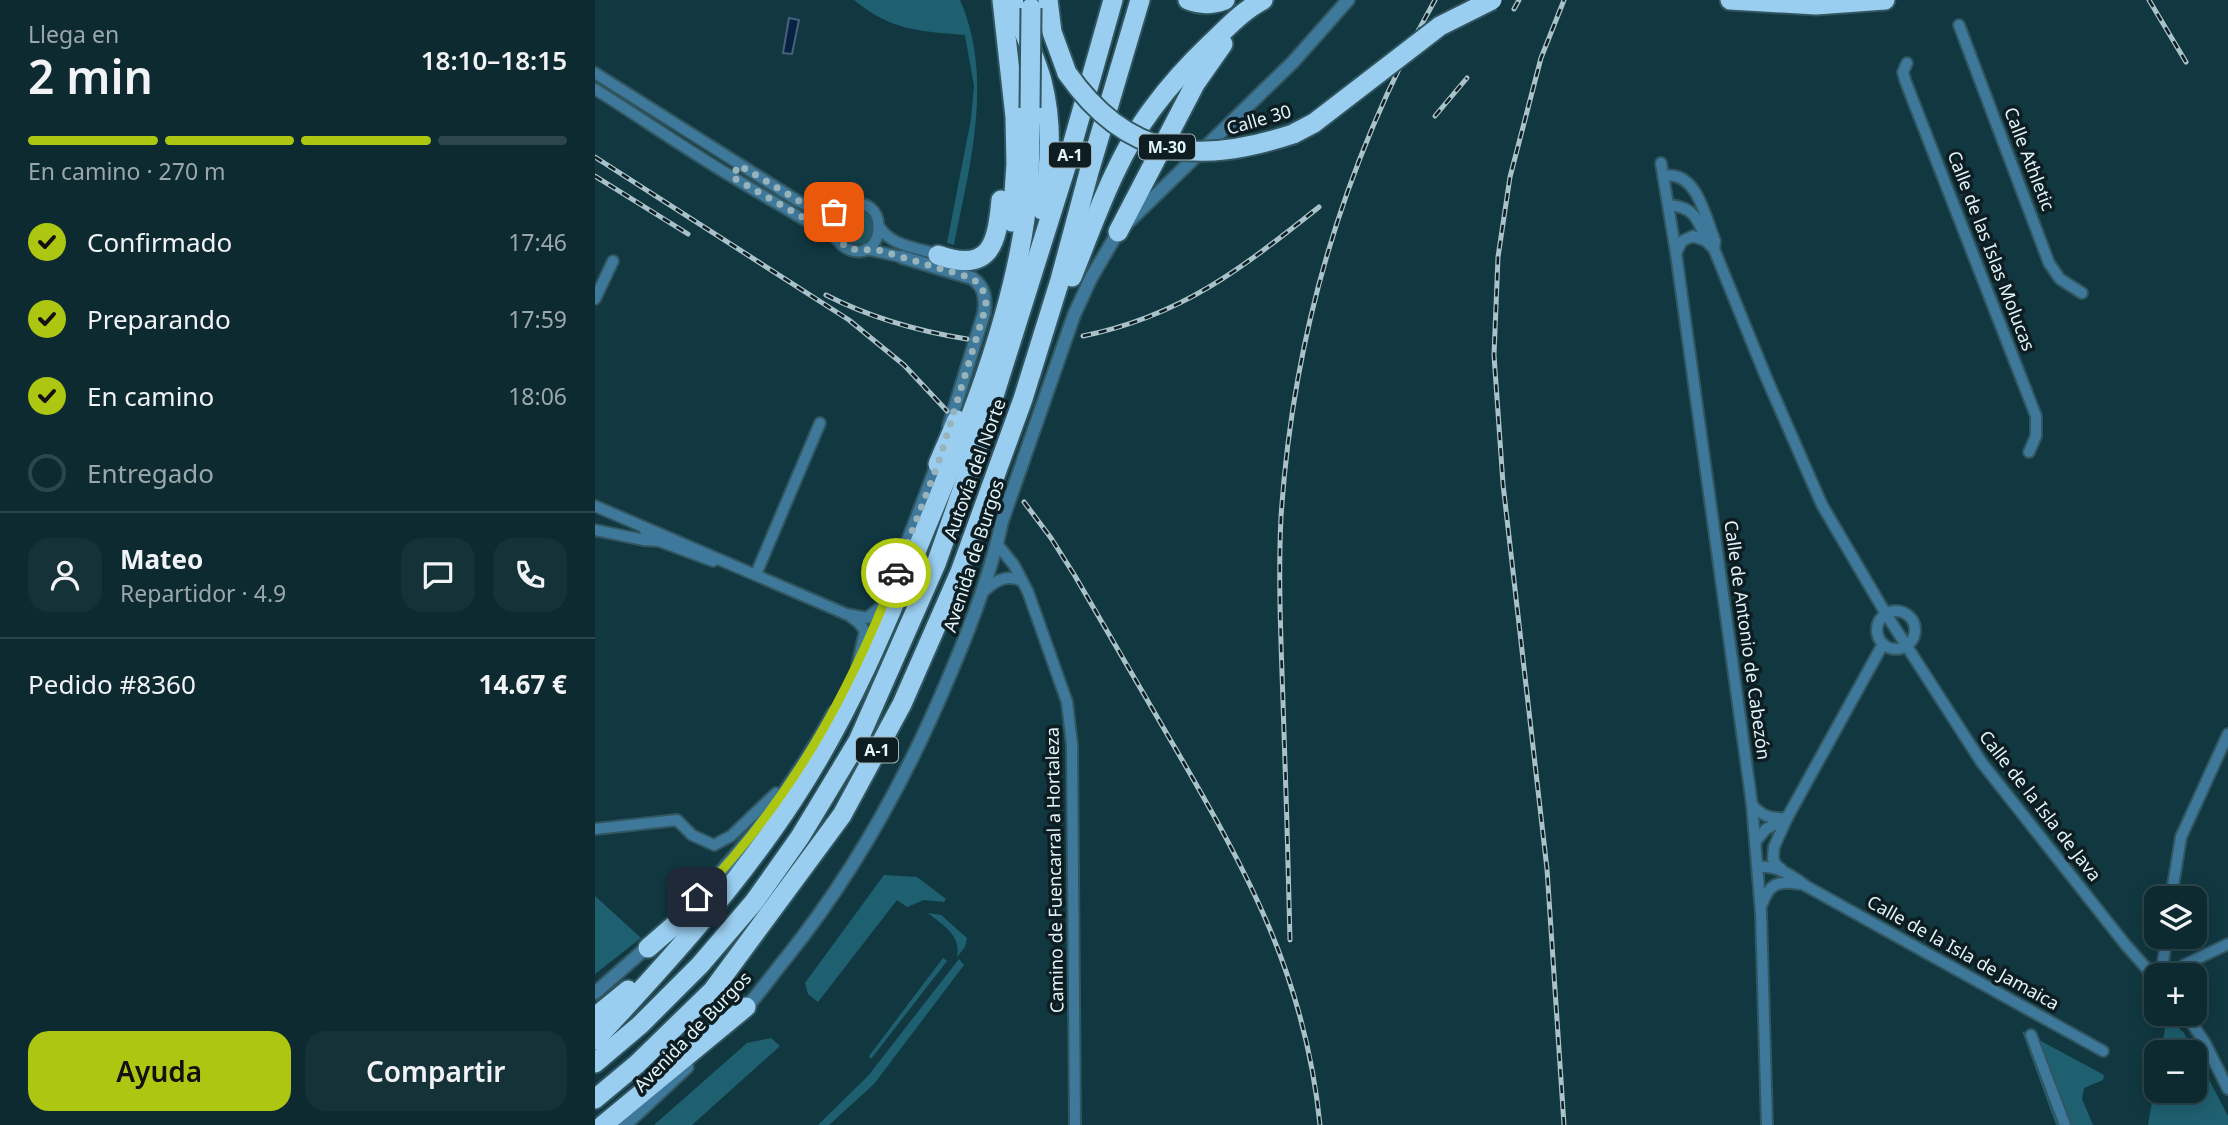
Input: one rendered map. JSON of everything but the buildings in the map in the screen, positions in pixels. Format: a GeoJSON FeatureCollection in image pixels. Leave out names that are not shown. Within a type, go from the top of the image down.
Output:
{"type":"FeatureCollection","features":[{"type":"Feature","properties":{"kind":"highway"},"geometry":{"type":"LineString","coordinates":[[993,0],[1008,61]]}},
{"type":"Feature","properties":{"kind":"highway"},"geometry":{"type":"LineString","coordinates":[[938,255],[958,261],[971,260],[988,250],[997,235],[1004,159],[993,0]]}},
{"type":"Feature","properties":{"kind":"highway"},"geometry":{"type":"LineString","coordinates":[[925,530],[995,308],[1011,227],[1016,140],[1002,0]]}},
{"type":"Feature","properties":{"kind":"highway","name":"Autovía del Norte"},"geometry":{"type":"LineString","coordinates":[[595,1063],[640,1025],[700,965],[754,902],[800,837],[858,741],[936,564],[983,431],[1066,167],[1113,0]]}},
{"type":"Feature","properties":{"kind":"highway","name":"Autovía del Norte"},"geometry":{"type":"LineString","coordinates":[[595,1099],[637,1064],[713,990],[842,814],[902,704],[960,572],[1019,411],[1140,0]]}},
{"type":"Feature","properties":{"kind":"highway"},"geometry":{"type":"LineString","coordinates":[[1188,0],[1199,4],[1215,4],[1225,0]]}},
{"type":"Feature","properties":{"kind":"highway"},"geometry":{"type":"LineString","coordinates":[[1045,330],[1056,317],[1112,177],[1151,110],[1195,59],[1242,14],[1263,0]]}},
{"type":"Feature","properties":{"kind":"highway"},"geometry":{"type":"LineString","coordinates":[[1118,232],[1195,84],[1224,42],[1269,0]]}},
{"type":"Feature","properties":{"kind":"highway","name":"Calle 30"},"geometry":{"type":"LineString","coordinates":[[1031,2],[1052,32],[1067,73],[1083,94],[1124,131],[1170,148],[1223,152],[1260,145],[1293,134],[1314,123],[1440,26],[1492,0]]}},
{"type":"Feature","properties":{"kind":"highway"},"geometry":{"type":"LineString","coordinates":[[1730,0],[1816,5],[1885,0]]}},
{"type":"Feature","properties":{"kind":"highway"},"geometry":{"type":"LineString","coordinates":[[1022,309],[1045,198],[1050,134],[1031,2]]}},
{"type":"Feature","properties":{"kind":"highway"},"geometry":{"type":"LineString","coordinates":[[648,948],[714,892],[831,739],[865,673],[967,428],[1007,298],[1027,205],[1031,146],[1031,2]]}},
{"type":"Feature","properties":{"kind":"highway"},"geometry":{"type":"LineString","coordinates":[[938,464],[971,387]]}},
{"type":"Feature","properties":{"kind":"highway"},"geometry":{"type":"LineString","coordinates":[[595,1040],[677,952],[723,896],[788,798]]}},
{"type":"Feature","properties":{"kind":"highway"},"geometry":{"type":"LineString","coordinates":[[595,1017],[636,983],[723,896]]}},
{"type":"Feature","properties":{"kind":"highway"},"geometry":{"type":"LineString","coordinates":[[603,1125],[746,1007]]}},
{"type":"Feature","properties":{"kind":"street","name":"Avenida de Burgos"},"geometry":{"type":"LineString","coordinates":[[625,1125],[746,1007],[823,912],[887,807],[932,720],[969,631],[1002,521],[1074,315],[1091,278],[1118,232],[1293,62],[1348,0]]}},
{"type":"Feature","properties":{"kind":"street","name":"Calle Athletic"},"geometry":{"type":"LineString","coordinates":[[1959,25],[2049,263],[2060,279],[2082,293]]}},
{"type":"Feature","properties":{"kind":"street","name":"Calle de las Islas Molucas"},"geometry":{"type":"LineString","coordinates":[[1907,64],[1903,72],[1905,80],[2036,416],[2036,436],[2029,452]]}},
{"type":"Feature","properties":{"kind":"street"},"geometry":{"type":"LineString","coordinates":[[595,73],[811,208],[827,212],[841,211],[850,206],[866,206],[877,217],[886,236],[938,255]]}},
{"type":"Feature","properties":{"kind":"street"},"geometry":{"type":"LineString","coordinates":[[595,89],[732,177],[836,237],[849,249],[866,249],[902,257],[972,278],[979,284],[986,302],[938,464],[884,604],[857,666],[788,798],[776,793],[731,836],[714,845],[692,835],[677,820],[595,829]]}},
{"type":"Feature","properties":{"kind":"street"},"geometry":{"type":"LineString","coordinates":[[638,116],[645,104]]}},
{"type":"Feature","properties":{"kind":"street","name":"Calle de Antonio de Cabezón"},"geometry":{"type":"LineString","coordinates":[[1661,163],[1676,253],[1752,805],[1761,909],[1767,1125]]}},
{"type":"Feature","properties":{"kind":"street"},"geometry":{"type":"LineString","coordinates":[[732,177],[739,165]]}},
{"type":"Feature","properties":{"kind":"street","name":"Calle de la Isla de Java"},"geometry":{"type":"LineString","coordinates":[[1664,176],[1680,176],[1692,186],[1715,241],[1710,245]]}},
{"type":"Feature","properties":{"kind":"street","name":"Calle de la Isla de Java"},"geometry":{"type":"LineString","coordinates":[[1669,205],[1680,206],[1693,213],[1710,245],[1822,505],[1886,614],[1982,763],[2144,965]]}},
{"type":"Feature","properties":{"kind":"street"},"geometry":{"type":"LineString","coordinates":[[836,237],[834,226],[841,211]]}},
{"type":"Feature","properties":{"kind":"street"},"geometry":{"type":"LineString","coordinates":[[866,249],[876,240],[880,228]]}},
{"type":"Feature","properties":{"kind":"street"},"geometry":{"type":"LineString","coordinates":[[1676,253],[1687,238],[1700,237],[1710,245]]}},
{"type":"Feature","properties":{"kind":"street"},"geometry":{"type":"LineString","coordinates":[[595,299],[613,261]]}},
{"type":"Feature","properties":{"kind":"street"},"geometry":{"type":"LineString","coordinates":[[756,574],[820,423]]}},
{"type":"Feature","properties":{"kind":"street"},"geometry":{"type":"LineString","coordinates":[[595,506],[846,614],[865,631],[857,666]]}},
{"type":"Feature","properties":{"kind":"street"},"geometry":{"type":"LineString","coordinates":[[633,521],[659,541],[698,557],[756,574]]}},
{"type":"Feature","properties":{"kind":"street"},"geometry":{"type":"LineString","coordinates":[[595,530],[672,541],[713,555]]}},
{"type":"Feature","properties":{"kind":"street","name":"Camino de Fuencarral a Hortaleza"},"geometry":{"type":"LineString","coordinates":[[997,544],[1028,592],[1067,702],[1070,721],[1073,755],[1075,1125]]}},
{"type":"Feature","properties":{"kind":"street"},"geometry":{"type":"LineString","coordinates":[[981,594],[998,580],[1016,578],[1022,581]]}},
{"type":"Feature","properties":{"kind":"street"},"geometry":{"type":"LineString","coordinates":[[846,614],[867,618],[884,604]]}},
{"type":"Feature","properties":{"kind":"street"},"geometry":{"type":"LineString","coordinates":[[1903,613],[1912,620],[1914,637],[1906,646],[1894,649],[1879,640],[1877,628],[1886,614],[1903,613]]}},
{"type":"Feature","properties":{"kind":"street"},"geometry":{"type":"LineString","coordinates":[[1785,872],[1776,865],[1772,853],[1787,818],[1883,644]]}},
{"type":"Feature","properties":{"kind":"street"},"geometry":{"type":"LineString","coordinates":[[2173,886],[2181,837],[2228,734]]}},
{"type":"Feature","properties":{"kind":"street"},"geometry":{"type":"LineString","coordinates":[[1752,805],[1768,817],[1787,818]]}},
{"type":"Feature","properties":{"kind":"street"},"geometry":{"type":"LineString","coordinates":[[1755,842],[1766,829],[1787,818]]}},
{"type":"Feature","properties":{"kind":"street","name":"Calle de la Isla de Jamaica"},"geometry":{"type":"LineString","coordinates":[[1758,867],[1766,866],[1785,872],[2103,1051]]}},
{"type":"Feature","properties":{"kind":"street","name":"Calle de la Isla de Jamaica"},"geometry":{"type":"LineString","coordinates":[[1761,909],[1769,888],[1774,884],[1790,882],[1806,886]]}},
{"type":"Feature","properties":{"kind":"street"},"geometry":{"type":"LineString","coordinates":[[2193,963],[2228,944]]}},
{"type":"Feature","properties":{"kind":"street"},"geometry":{"type":"LineString","coordinates":[[595,993],[648,948]]}},
{"type":"Feature","properties":{"kind":"street"},"geometry":{"type":"LineString","coordinates":[[2194,1026],[2228,1089]]}},
{"type":"Feature","properties":{"kind":"street"},"geometry":{"type":"LineString","coordinates":[[2031,1035],[2065,1125]]}},
{"type":"Feature","properties":{"kind":"shaded area"},"geometry":{"type":"Polygon","coordinates":[[[854,0],[960,0],[976,60],[977,91],[972,153],[954,245],[947,243],[971,119],[974,86],[965,35],[894,24],[854,0]]]}},
{"type":"Feature","properties":{"kind":"shaded area"},"geometry":{"type":"Polygon","coordinates":[[[789,18],[799,20],[792,54],[783,53],[789,18]]]}},
{"type":"Feature","properties":{"kind":"shaded area"},"geometry":{"type":"Polygon","coordinates":[[[857,210],[869,215],[874,227],[869,239],[857,244],[845,239],[840,227],[845,215],[857,210]]]}},
{"type":"Feature","properties":{"kind":"shaded area"},"geometry":{"type":"Polygon","coordinates":[[[884,875],[917,877],[946,899],[944,902],[924,900],[907,907],[897,900],[818,1002],[808,994],[805,983],[884,875]]]}},
{"type":"Feature","properties":{"kind":"shaded area"},"geometry":{"type":"Polygon","coordinates":[[[595,896],[641,938],[595,974],[595,896]]]}},
{"type":"Feature","properties":{"kind":"shaded area"},"geometry":{"type":"Polygon","coordinates":[[[928,913],[941,915],[967,938],[965,947],[957,957],[954,937],[928,913]]]}},
{"type":"Feature","properties":{"kind":"shaded area"},"geometry":{"type":"Polygon","coordinates":[[[943,958],[947,961],[871,1059],[869,1056],[943,958]]]}},
{"type":"Feature","properties":{"kind":"shaded area"},"geometry":{"type":"Polygon","coordinates":[[[959,959],[964,965],[874,1084],[829,1125],[818,1125],[868,1076],[959,959]]]}},
{"type":"Feature","properties":{"kind":"shaded area"},"geometry":{"type":"Polygon","coordinates":[[[2165,1026],[2177,1026],[2188,1040],[2163,1040],[2165,1026]]]}},
{"type":"Feature","properties":{"kind":"shaded area"},"geometry":{"type":"Polygon","coordinates":[[[2022,1031],[2104,1075],[2103,1080],[2084,1088],[2082,1099],[2093,1125],[2056,1125],[2022,1031]]]}},
{"type":"Feature","properties":{"kind":"shaded area"},"geometry":{"type":"Polygon","coordinates":[[[771,1038],[780,1046],[692,1125],[654,1125],[747,1043],[771,1038]]]}},
{"type":"Feature","properties":{"kind":"shaded area"},"geometry":{"type":"Polygon","coordinates":[[[2207,1076],[2228,1116],[2228,1125],[2148,1125],[2152,1103],[2207,1103],[2207,1076]]]}},
{"type":"Feature","properties":{"kind":"railway"},"geometry":{"type":"LineString","coordinates":[[1290,940],[1280,563],[1287,449],[1297,382],[1311,315],[1350,186],[1403,61],[1435,0]]}},
{"type":"Feature","properties":{"kind":"railway"},"geometry":{"type":"LineString","coordinates":[[1514,9],[1519,0]]}},
{"type":"Feature","properties":{"kind":"railway"},"geometry":{"type":"LineString","coordinates":[[1564,0],[1541,58],[1510,177],[1498,257],[1494,355],[1503,484],[1547,869],[1564,1125]]}},
{"type":"Feature","properties":{"kind":"railway"},"geometry":{"type":"LineString","coordinates":[[2149,0],[2186,62]]}},
{"type":"Feature","properties":{"kind":"railway"},"geometry":{"type":"LineString","coordinates":[[1435,116],[1467,78]]}},
{"type":"Feature","properties":{"kind":"railway"},"geometry":{"type":"LineString","coordinates":[[595,157],[849,320],[904,365],[947,411]]}},
{"type":"Feature","properties":{"kind":"railway"},"geometry":{"type":"LineString","coordinates":[[595,176],[688,234]]}},
{"type":"Feature","properties":{"kind":"railway"},"geometry":{"type":"LineString","coordinates":[[1083,336],[1151,316],[1209,287],[1264,250],[1319,207]]}},
{"type":"Feature","properties":{"kind":"railway"},"geometry":{"type":"LineString","coordinates":[[826,295],[895,323],[967,339]]}},
{"type":"Feature","properties":{"kind":"railway"},"geometry":{"type":"LineString","coordinates":[[1024,502],[1075,576],[1201,793],[1249,882],[1287,973],[1312,1071],[1320,1125]]}},
{"type":"Feature","properties":{"kind":"way so far"},"geometry":{"type":"LineString","coordinates":[[834,212],[811,208],[739,165],[732,177],[827,231],[849,249],[878,250],[972,278],[979,284],[986,302],[938,464],[896,573]]}},
{"type":"Feature","properties":{"kind":"route"},"geometry":{"type":"LineString","coordinates":[[697,897],[762,823],[799,772],[857,666],[896,573]]}}]}
